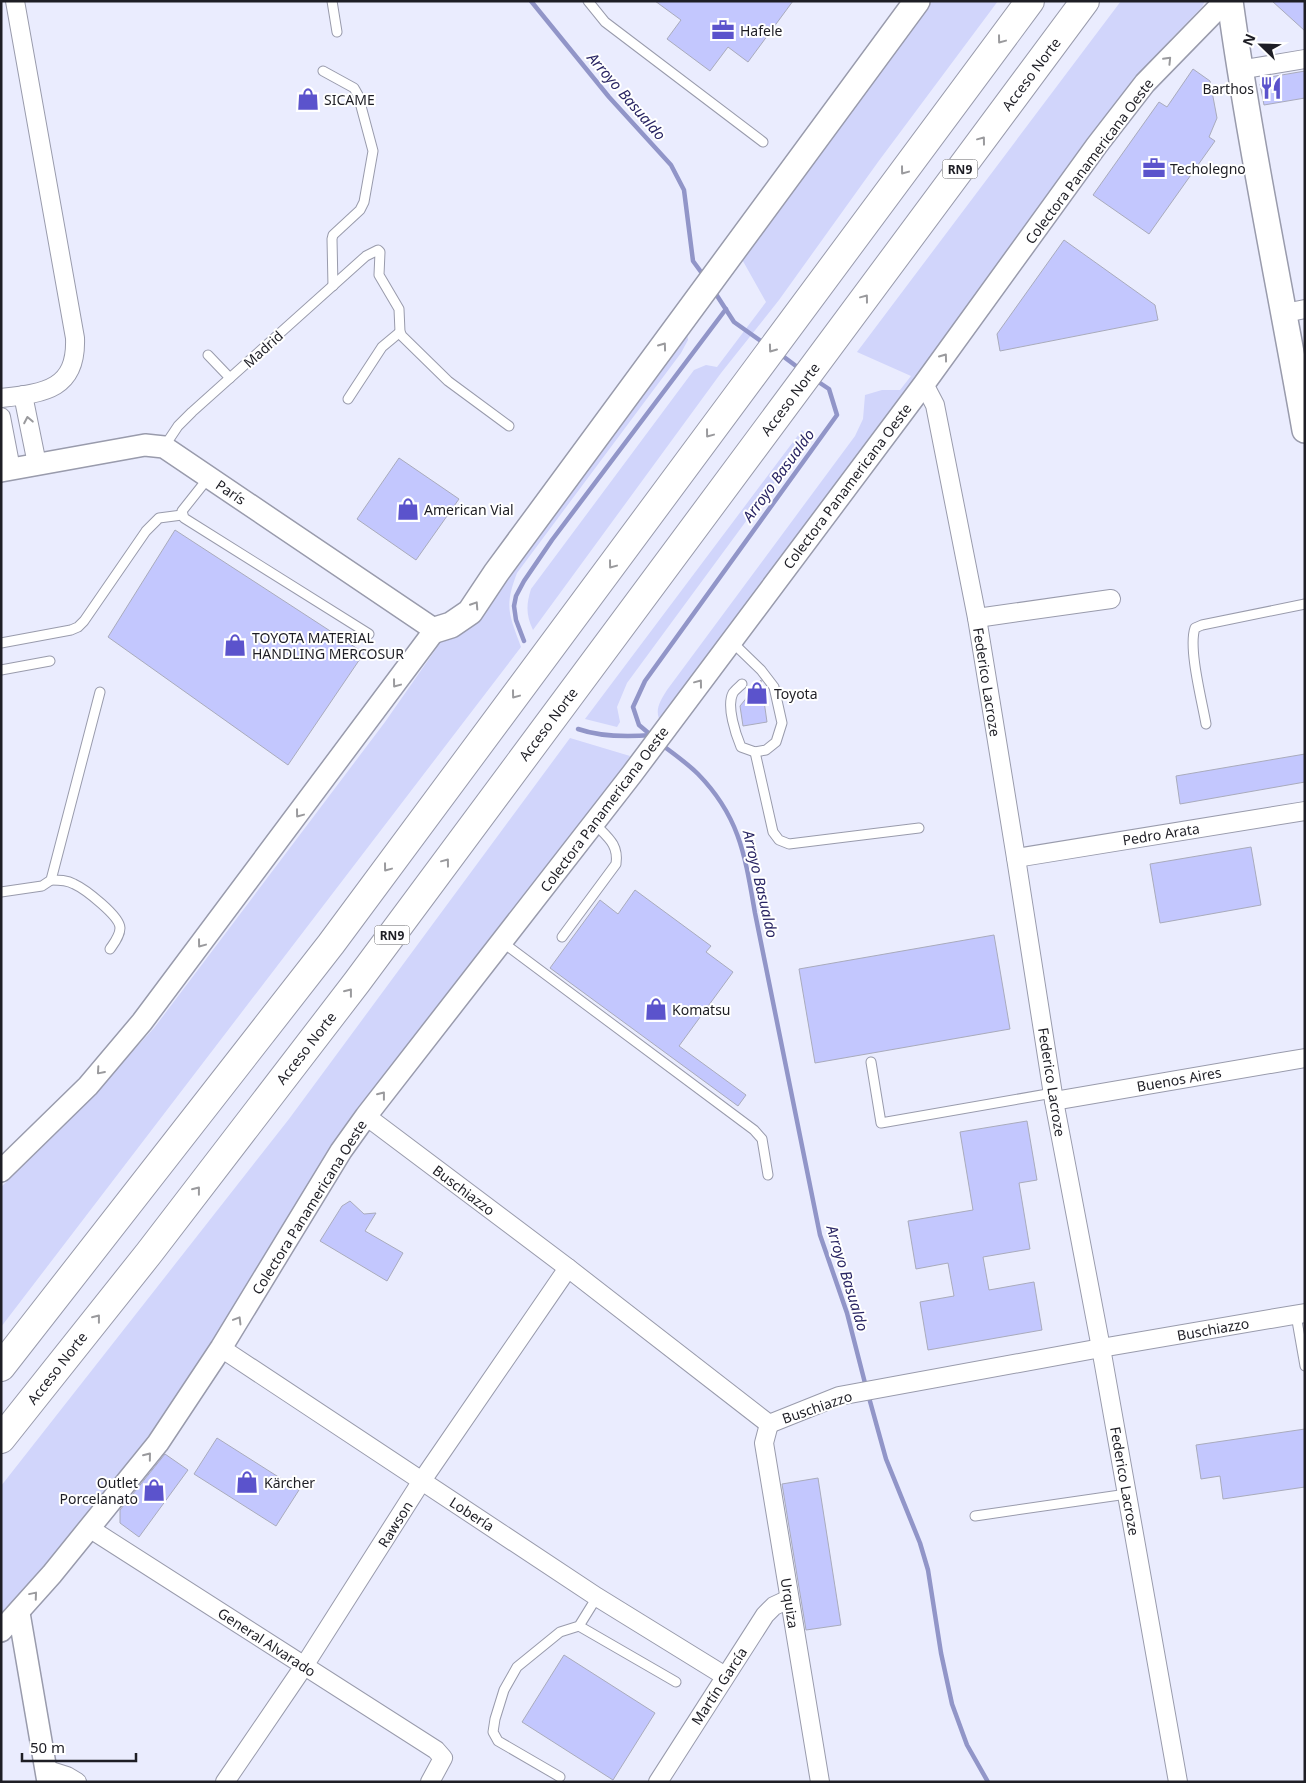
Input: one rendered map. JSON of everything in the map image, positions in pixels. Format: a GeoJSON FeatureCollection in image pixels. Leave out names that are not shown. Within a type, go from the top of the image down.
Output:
{"type":"FeatureCollection","features":[{"type":"Feature","properties":{"kind":"highway"},"geometry":{"type":"LineString","coordinates":[[1,1367],[330,944],[1030,1]]}},
{"type":"Feature","properties":{"kind":"highway","name":"Acceso Norte"},"geometry":{"type":"LineString","coordinates":[[1,1439],[149,1253],[351,989],[1086,1]]}},
{"type":"Feature","properties":{"kind":"main road"},"geometry":{"type":"LineString","coordinates":[[737,232],[898,1]]}},
{"type":"Feature","properties":{"kind":"main road"},"geometry":{"type":"LineString","coordinates":[[435,630],[737,232],[917,1]]}},
{"type":"Feature","properties":{"kind":"main road"},"geometry":{"type":"LineString","coordinates":[[1230,1],[1239,70],[1295,311],[1305,430]]}},
{"type":"Feature","properties":{"kind":"street"},"geometry":{"type":"LineString","coordinates":[[1,398],[23,396],[46,390],[58,384],[72,367],[76,354],[75,338],[15,1]]}},
{"type":"Feature","properties":{"kind":"street","name":"Colectora Panamericana Oeste"},"geometry":{"type":"LineString","coordinates":[[1,1631],[19,1613],[158,1443],[221,1348],[341,1151],[366,1116],[632,774],[924,384],[1127,106],[1145,83],[1225,1]]}},
{"type":"Feature","properties":{"kind":"street"},"geometry":{"type":"LineString","coordinates":[[1239,70],[1305,59]]}},
{"type":"Feature","properties":{"kind":"street","name":"Federico Lacroze"},"geometry":{"type":"LineString","coordinates":[[924,384],[935,405],[977,618],[1053,1096],[1101,1348],[1178,1782]]}},
{"type":"Feature","properties":{"kind":"street"},"geometry":{"type":"LineString","coordinates":[[23,396],[37,464]]}},
{"type":"Feature","properties":{"kind":"street"},"geometry":{"type":"LineString","coordinates":[[1,417],[6,470],[145,445],[164,447]]}},
{"type":"Feature","properties":{"kind":"street","name":"París"},"geometry":{"type":"LineString","coordinates":[[164,447],[435,630]]}},
{"type":"Feature","properties":{"kind":"street"},"geometry":{"type":"LineString","coordinates":[[977,618],[1111,599]]}},
{"type":"Feature","properties":{"kind":"street"},"geometry":{"type":"LineString","coordinates":[[1,1171],[88,1086],[142,1022],[435,630]]}},
{"type":"Feature","properties":{"kind":"street","name":"Pedro Arata"},"geometry":{"type":"LineString","coordinates":[[1016,858],[1305,811]]}},
{"type":"Feature","properties":{"kind":"street","name":"Buenos Aires"},"geometry":{"type":"LineString","coordinates":[[1053,1096],[1305,1058]]}},
{"type":"Feature","properties":{"kind":"street","name":"Buschiazzo"},"geometry":{"type":"LineString","coordinates":[[366,1116],[568,1268],[769,1424],[839,1396],[1300,1314]]}},
{"type":"Feature","properties":{"kind":"street","name":"Rawson"},"geometry":{"type":"LineString","coordinates":[[225,1782],[304,1666],[421,1482],[568,1268]]}},
{"type":"Feature","properties":{"kind":"street","name":"Lobería"},"geometry":{"type":"LineString","coordinates":[[221,1348],[421,1482],[726,1676]]}},
{"type":"Feature","properties":{"kind":"street","name":"Urquiza"},"geometry":{"type":"LineString","coordinates":[[769,1424],[764,1443],[820,1782]]}},
{"type":"Feature","properties":{"kind":"street","name":"General Alvarado"},"geometry":{"type":"LineString","coordinates":[[89,1528],[436,1750],[443,1758],[430,1782]]}},
{"type":"Feature","properties":{"kind":"street","name":"Martín García"},"geometry":{"type":"LineString","coordinates":[[658,1782],[764,1615],[774,1606],[789,1599]]}},
{"type":"Feature","properties":{"kind":"street"},"geometry":{"type":"LineString","coordinates":[[19,1613],[45,1778],[68,1776],[77,1782]]}},
{"type":"Feature","properties":{"kind":"lane"},"geometry":{"type":"LineString","coordinates":[[332,1],[337,32]]}},
{"type":"Feature","properties":{"kind":"lane"},"geometry":{"type":"LineString","coordinates":[[588,1],[605,22],[763,142]]}},
{"type":"Feature","properties":{"kind":"lane"},"geometry":{"type":"LineString","coordinates":[[323,71],[354,88],[358,95],[373,152],[364,202],[360,210],[333,235],[333,286]]}},
{"type":"Feature","properties":{"kind":"lane","name":"Madrid"},"geometry":{"type":"LineString","coordinates":[[164,447],[178,426],[366,256],[376,251],[380,252],[379,276],[400,309],[400,332]]}},
{"type":"Feature","properties":{"kind":"lane"},"geometry":{"type":"LineString","coordinates":[[348,400],[382,347],[400,332],[448,381],[509,426]]}},
{"type":"Feature","properties":{"kind":"lane"},"geometry":{"type":"LineString","coordinates":[[208,355],[230,378]]}},
{"type":"Feature","properties":{"kind":"lane"},"geometry":{"type":"LineString","coordinates":[[182,515],[182,511],[209,477]]}},
{"type":"Feature","properties":{"kind":"lane"},"geometry":{"type":"LineString","coordinates":[[182,515],[369,634]]}},
{"type":"Feature","properties":{"kind":"lane"},"geometry":{"type":"LineString","coordinates":[[1,643],[71,630],[78,627],[155,521],[159,518],[182,515]]}},
{"type":"Feature","properties":{"kind":"lane"},"geometry":{"type":"LineString","coordinates":[[1206,724],[1195,661],[1193,634],[1195,628],[1202,624],[1305,604]]}},
{"type":"Feature","properties":{"kind":"lane"},"geometry":{"type":"LineString","coordinates":[[731,641],[761,670],[774,688],[782,723],[776,742],[766,750],[755,752],[741,747],[734,730],[731,707],[732,694],[742,684]]}},
{"type":"Feature","properties":{"kind":"lane"},"geometry":{"type":"LineString","coordinates":[[1,670],[50,661]]}},
{"type":"Feature","properties":{"kind":"lane"},"geometry":{"type":"LineString","coordinates":[[51,880],[100,692]]}},
{"type":"Feature","properties":{"kind":"lane"},"geometry":{"type":"LineString","coordinates":[[755,752],[773,832],[779,840],[789,844],[919,828]]}},
{"type":"Feature","properties":{"kind":"lane"},"geometry":{"type":"LineString","coordinates":[[562,937],[616,864],[618,855],[615,845],[594,823]]}},
{"type":"Feature","properties":{"kind":"lane"},"geometry":{"type":"LineString","coordinates":[[1,892],[42,886],[51,880],[75,884],[113,913],[118,920],[120,929],[118,937],[110,949]]}},
{"type":"Feature","properties":{"kind":"lane"},"geometry":{"type":"LineString","coordinates":[[502,942],[759,1134],[762,1139],[768,1175]]}},
{"type":"Feature","properties":{"kind":"lane"},"geometry":{"type":"LineString","coordinates":[[871,1062],[881,1122],[1053,1096]]}},
{"type":"Feature","properties":{"kind":"lane"},"geometry":{"type":"LineString","coordinates":[[1300,1314],[1305,1366]]}},
{"type":"Feature","properties":{"kind":"lane"},"geometry":{"type":"LineString","coordinates":[[975,1516],[1127,1494]]}},
{"type":"Feature","properties":{"kind":"lane"},"geometry":{"type":"LineString","coordinates":[[560,1777],[498,1741],[493,1732],[495,1719],[504,1690],[517,1667],[560,1632],[579,1626],[598,1596]]}},
{"type":"Feature","properties":{"kind":"lane"},"geometry":{"type":"LineString","coordinates":[[579,1626],[676,1682]]}},
{"type":"Feature","properties":{"kind":"shaded area"},"geometry":{"type":"Polygon","coordinates":[[[925,1],[998,1],[878,162],[779,300],[721,373],[533,630],[528,610],[531,589],[694,370],[706,365],[717,367],[766,302],[739,254],[925,1]]]}},
{"type":"Feature","properties":{"kind":"shaded area"},"geometry":{"type":"Polygon","coordinates":[[[1121,1],[1205,1],[1202,7],[1172,38],[1045,197],[895,410],[662,724],[659,720],[658,711],[664,694],[855,436],[863,419],[865,395],[882,390],[900,390],[911,376],[857,352],[1121,1]]]}},
{"type":"Feature","properties":{"kind":"shaded area"},"geometry":{"type":"Polygon","coordinates":[[[686,323],[688,340],[681,353],[517,573],[509,603],[513,626],[521,647],[1,1327],[1,1187],[63,1127],[154,1028],[385,722],[445,636],[686,323]]]}},
{"type":"Feature","properties":{"kind":"shaded area"},"geometry":{"type":"Polygon","coordinates":[[[802,430],[806,434],[805,441],[627,683],[617,707],[620,722],[617,727],[585,719],[802,430]]]}},
{"type":"Feature","properties":{"kind":"shaded area"},"geometry":{"type":"Polygon","coordinates":[[[570,738],[630,756],[594,813],[462,984],[161,1430],[1,1619],[1,1486],[289,1119],[570,738]]]}},
{"type":"Feature","properties":{"kind":"building","name":"Hafele"},"geometry":{"type":"Polygon","coordinates":[[[655,1],[793,1],[748,62],[728,47],[710,71],[667,39],[681,20],[655,1]]]}},
{"type":"Feature","properties":{"kind":"building"},"geometry":{"type":"Polygon","coordinates":[[[1272,1],[1305,1],[1305,31],[1272,1]]]}},
{"type":"Feature","properties":{"kind":"building","name":"Techolegno"},"geometry":{"type":"Polygon","coordinates":[[[1193,69],[1210,81],[1217,118],[1209,137],[1215,141],[1149,234],[1093,195],[1159,102],[1167,107],[1193,69]]]}},
{"type":"Feature","properties":{"kind":"building"},"geometry":{"type":"Polygon","coordinates":[[[1305,71],[1305,98],[1264,105],[1260,84],[1270,77],[1305,71]]]}},
{"type":"Feature","properties":{"kind":"building"},"geometry":{"type":"Polygon","coordinates":[[[1064,240],[1155,305],[1158,320],[1000,351],[997,334],[1064,240]]]}},
{"type":"Feature","properties":{"kind":"building","name":"American Vial"},"geometry":{"type":"Polygon","coordinates":[[[399,458],[459,499],[416,560],[357,519],[399,458]]]}},
{"type":"Feature","properties":{"kind":"building","name":"TOYOTA MATERIAL HANDLING MERCOSUR"},"geometry":{"type":"Polygon","coordinates":[[[175,530],[364,653],[288,765],[108,637],[175,530]]]}},
{"type":"Feature","properties":{"kind":"building","name":"Toyota"},"geometry":{"type":"Polygon","coordinates":[[[761,680],[767,722],[743,726],[740,706],[761,680]]]}},
{"type":"Feature","properties":{"kind":"building"},"geometry":{"type":"Polygon","coordinates":[[[1305,754],[1305,782],[1180,804],[1176,776],[1305,754]]]}},
{"type":"Feature","properties":{"kind":"building"},"geometry":{"type":"Polygon","coordinates":[[[1251,847],[1261,905],[1160,923],[1150,864],[1251,847]]]}},
{"type":"Feature","properties":{"kind":"building","name":"Komatsu"},"geometry":{"type":"Polygon","coordinates":[[[635,890],[711,946],[706,952],[733,972],[679,1046],[746,1095],[738,1106],[550,968],[600,900],[618,914],[635,890]]]}},
{"type":"Feature","properties":{"kind":"building"},"geometry":{"type":"Polygon","coordinates":[[[994,935],[1010,1029],[815,1063],[799,969],[994,935]]]}},
{"type":"Feature","properties":{"kind":"building"},"geometry":{"type":"Polygon","coordinates":[[[1027,1121],[1037,1180],[1019,1183],[1030,1249],[983,1257],[989,1290],[1034,1282],[1042,1330],[928,1350],[920,1302],[954,1296],[948,1263],[916,1269],[908,1221],[973,1210],[960,1132],[1027,1121]]]}},
{"type":"Feature","properties":{"kind":"building"},"geometry":{"type":"Polygon","coordinates":[[[350,1201],[364,1214],[376,1213],[365,1231],[403,1253],[387,1281],[320,1241],[342,1206],[350,1201]]]}},
{"type":"Feature","properties":{"kind":"building"},"geometry":{"type":"Polygon","coordinates":[[[1305,1429],[1305,1487],[1223,1499],[1220,1476],[1201,1479],[1196,1445],[1305,1429]]]}},
{"type":"Feature","properties":{"kind":"building","name":"Kärcher"},"geometry":{"type":"Polygon","coordinates":[[[217,1438],[299,1490],[276,1526],[194,1474],[217,1438]]]}},
{"type":"Feature","properties":{"kind":"building","name":"Outlet Porcelanato"},"geometry":{"type":"Polygon","coordinates":[[[165,1454],[188,1470],[139,1537],[120,1523],[120,1510],[165,1454]]]}},
{"type":"Feature","properties":{"kind":"building"},"geometry":{"type":"Polygon","coordinates":[[[818,1478],[841,1625],[806,1630],[782,1484],[818,1478]]]}},
{"type":"Feature","properties":{"kind":"building"},"geometry":{"type":"Polygon","coordinates":[[[564,1655],[655,1713],[613,1780],[522,1722],[564,1655]]]}},
{"type":"Feature","properties":{"kind":"waterway","name":"Arroyo Basualdo"},"geometry":{"type":"LineString","coordinates":[[531,1],[609,97],[671,165],[684,190],[693,261],[704,276]]}},
{"type":"Feature","properties":{"kind":"waterway","name":"Arroyo Basualdo"},"geometry":{"type":"LineString","coordinates":[[714,291],[734,322],[765,344]]}},
{"type":"Feature","properties":{"kind":"waterway"},"geometry":{"type":"LineString","coordinates":[[524,641],[516,620],[514,606],[516,596],[524,581],[552,540],[726,309]]}},
{"type":"Feature","properties":{"kind":"waterway","name":"Arroyo Basualdo"},"geometry":{"type":"LineString","coordinates":[[780,354],[800,369]]}},
{"type":"Feature","properties":{"kind":"waterway","name":"Arroyo Basualdo"},"geometry":{"type":"LineString","coordinates":[[652,736],[639,725],[633,707],[645,681],[837,415],[829,389],[814,379]]}},
{"type":"Feature","properties":{"kind":"waterway"},"geometry":{"type":"LineString","coordinates":[[578,729],[596,734],[615,736],[652,735]]}},
{"type":"Feature","properties":{"kind":"waterway","name":"Arroyo Basualdo"},"geometry":{"type":"LineString","coordinates":[[662,745],[694,770],[712,790],[732,822],[744,855],[820,1235],[847,1313],[866,1387]]}},
{"type":"Feature","properties":{"kind":"waterway","name":"Arroyo Basualdo"},"geometry":{"type":"LineString","coordinates":[[868,1394],[886,1459],[920,1543],[928,1570],[941,1653],[952,1704],[967,1745],[988,1782]]}},
{"type":"Feature","properties":{"kind":"place","name":"Hafele"},"geometry":{"type":"Point","coordinates":[723,30]}},
{"type":"Feature","properties":{"kind":"place","name":"Barthos"},"geometry":{"type":"Point","coordinates":[1271,88]}},
{"type":"Feature","properties":{"kind":"place","name":"SICAME"},"geometry":{"type":"Point","coordinates":[308,99]}},
{"type":"Feature","properties":{"kind":"place","name":"Techolegno"},"geometry":{"type":"Point","coordinates":[1154,168]}},
{"type":"Feature","properties":{"kind":"place","name":"American Vial"},"geometry":{"type":"Point","coordinates":[408,509]}},
{"type":"Feature","properties":{"kind":"place","name":"TOYOTA MATERIAL HANDLING MERCOSUR"},"geometry":{"type":"Point","coordinates":[235,645]}},
{"type":"Feature","properties":{"kind":"place","name":"Toyota"},"geometry":{"type":"Point","coordinates":[757,693]}},
{"type":"Feature","properties":{"kind":"place","name":"Komatsu"},"geometry":{"type":"Point","coordinates":[656,1009]}},
{"type":"Feature","properties":{"kind":"place","name":"Kärcher"},"geometry":{"type":"Point","coordinates":[247,1482]}},
{"type":"Feature","properties":{"kind":"place","name":"Outlet Porcelanato"},"geometry":{"type":"Point","coordinates":[154,1490]}}]}
